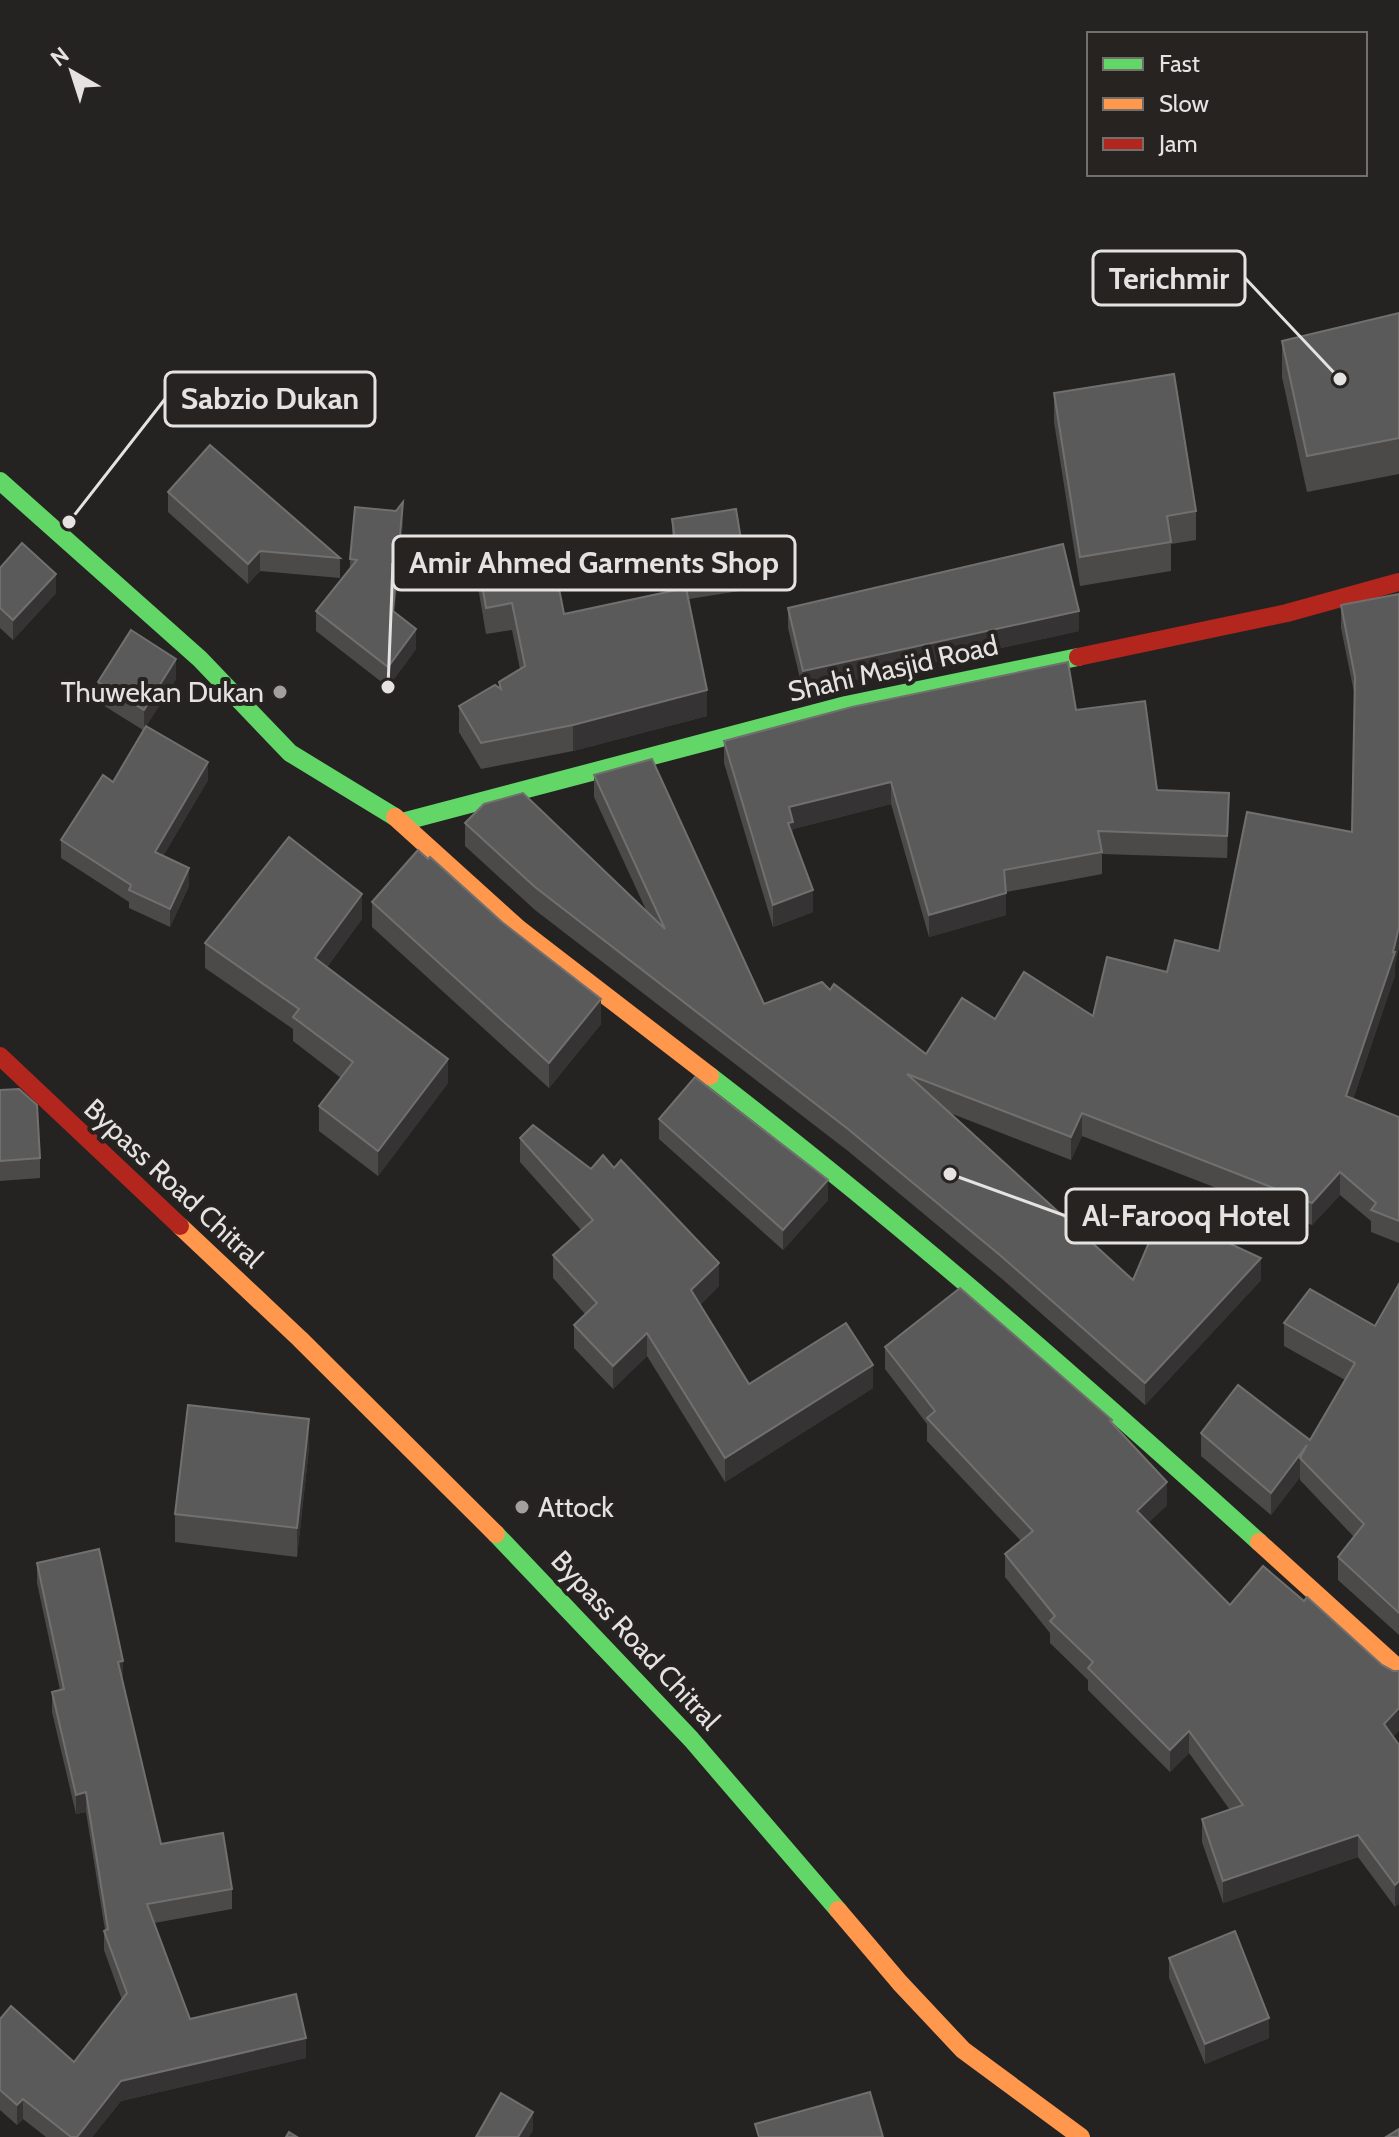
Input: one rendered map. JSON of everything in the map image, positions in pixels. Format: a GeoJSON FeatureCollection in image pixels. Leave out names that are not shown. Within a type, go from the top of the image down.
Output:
{"type":"FeatureCollection","features":[{"type":"Feature","properties":{"kind":"street"},"geometry":{"type":"LineString","coordinates":[[0,481],[200,659],[290,753],[402,822],[519,929],[833,1171],[1087,1386],[1399,1669]]}},
{"type":"Feature","properties":{"kind":"street","name":"Shahi Masjid Road"},"geometry":{"type":"LineString","coordinates":[[402,822],[846,705],[1287,613],[1399,582]]}},
{"type":"Feature","properties":{"kind":"street","name":"Bypass Road Chitral"},"geometry":{"type":"LineString","coordinates":[[0,1056],[300,1339],[530,1567],[691,1739],[900,1983],[963,2050],[1081,2137]]}},
{"type":"Feature","properties":{"kind":"building"},"geometry":{"type":"Polygon","coordinates":[[[1399,313],[1399,438],[1307,456],[1282,341],[1399,313]]]}},
{"type":"Feature","properties":{"kind":"building"},"geometry":{"type":"Polygon","coordinates":[[[1174,374],[1196,511],[1167,516],[1171,542],[1080,557],[1054,393],[1174,374]]]}},
{"type":"Feature","properties":{"kind":"building"},"geometry":{"type":"Polygon","coordinates":[[[210,445],[340,558],[260,551],[248,564],[168,492],[210,445]]]}},
{"type":"Feature","properties":{"kind":"building"},"geometry":{"type":"Polygon","coordinates":[[[403,502],[393,611],[416,629],[388,667],[316,611],[357,560],[350,559],[355,507],[396,511],[403,502]]]}},
{"type":"Feature","properties":{"kind":"building"},"geometry":{"type":"Polygon","coordinates":[[[736,509],[746,570],[681,580],[672,519],[736,509]]]}},
{"type":"Feature","properties":{"kind":"building"},"geometry":{"type":"Polygon","coordinates":[[[22,543],[56,574],[13,620],[0,608],[0,568],[22,543]]]}},
{"type":"Feature","properties":{"kind":"building"},"geometry":{"type":"Polygon","coordinates":[[[1063,544],[1079,611],[803,671],[788,608],[1063,544]]]}},
{"type":"Feature","properties":{"kind":"building"},"geometry":{"type":"Polygon","coordinates":[[[551,548],[564,614],[686,588],[707,690],[573,725],[481,743],[459,706],[495,685],[501,689],[499,682],[525,666],[512,603],[486,608],[478,561],[551,548]]]}},
{"type":"Feature","properties":{"kind":"building"},"geometry":{"type":"Polygon","coordinates":[[[1399,594],[1399,927],[1395,952],[1346,1096],[1399,1117],[1399,1221],[1371,1210],[1376,1203],[1340,1172],[1312,1203],[1082,1113],[1071,1137],[907,1074],[1133,1280],[1162,1212],[1261,1258],[1145,1383],[1001,1256],[848,1129],[535,887],[465,823],[484,804],[523,793],[665,929],[594,775],[652,759],[764,1004],[822,982],[830,990],[834,984],[926,1054],[962,998],[995,1019],[1024,972],[1093,1016],[1107,957],[1167,972],[1175,940],[1219,951],[1247,812],[1352,832],[1355,677],[1341,605],[1399,594]]]}},
{"type":"Feature","properties":{"kind":"building"},"geometry":{"type":"Polygon","coordinates":[[[131,630],[176,659],[144,710],[98,682],[131,630]]]}},
{"type":"Feature","properties":{"kind":"building"},"geometry":{"type":"Polygon","coordinates":[[[1068,662],[1076,710],[1145,701],[1157,790],[1229,793],[1227,836],[1098,831],[1102,852],[1004,870],[1006,893],[929,915],[891,782],[789,807],[793,822],[788,823],[813,890],[773,905],[724,741],[852,707],[1068,662]]]}},
{"type":"Feature","properties":{"kind":"building"},"geometry":{"type":"Polygon","coordinates":[[[146,726],[208,762],[155,852],[189,868],[170,909],[129,890],[131,885],[61,840],[103,775],[113,782],[146,726]]]}},
{"type":"Feature","properties":{"kind":"building"},"geometry":{"type":"Polygon","coordinates":[[[289,837],[362,894],[315,958],[448,1059],[378,1151],[319,1106],[353,1062],[293,1017],[299,1009],[205,943],[289,837]]]}},
{"type":"Feature","properties":{"kind":"building"},"geometry":{"type":"Polygon","coordinates":[[[418,850],[428,859],[430,857],[502,922],[601,999],[549,1063],[372,902],[418,850]]]}},
{"type":"Feature","properties":{"kind":"building"},"geometry":{"type":"Polygon","coordinates":[[[695,1077],[828,1180],[783,1230],[659,1119],[695,1077]]]}},
{"type":"Feature","properties":{"kind":"building"},"geometry":{"type":"Polygon","coordinates":[[[19,1089],[37,1105],[40,1158],[0,1161],[0,1090],[19,1089]]]}},
{"type":"Feature","properties":{"kind":"building"},"geometry":{"type":"Polygon","coordinates":[[[533,1125],[591,1169],[603,1155],[614,1168],[621,1160],[719,1263],[691,1290],[749,1384],[846,1323],[873,1365],[725,1458],[647,1333],[613,1366],[574,1325],[597,1303],[553,1255],[593,1220],[520,1138],[533,1125]]]}},
{"type":"Feature","properties":{"kind":"building"},"geometry":{"type":"Polygon","coordinates":[[[1399,1284],[1399,1613],[1338,1557],[1364,1524],[1300,1458],[1307,1445],[1271,1493],[1201,1433],[1238,1385],[1310,1440],[1355,1363],[1284,1323],[1310,1289],[1375,1326],[1399,1284]]]}},
{"type":"Feature","properties":{"kind":"building"},"geometry":{"type":"Polygon","coordinates":[[[960,1288],[1112,1420],[1167,1482],[1137,1511],[1230,1605],[1263,1566],[1304,1601],[1307,1597],[1382,1665],[1399,1671],[1399,1708],[1384,1724],[1399,1745],[1399,1881],[1395,1885],[1358,1835],[1223,1881],[1202,1819],[1243,1805],[1189,1731],[1170,1750],[1088,1668],[1093,1662],[1050,1621],[1055,1616],[1005,1554],[1033,1531],[927,1418],[935,1411],[885,1347],[960,1288]]]}},
{"type":"Feature","properties":{"kind":"building"},"geometry":{"type":"Polygon","coordinates":[[[188,1405],[309,1419],[297,1528],[175,1514],[188,1405]]]}},
{"type":"Feature","properties":{"kind":"building"},"geometry":{"type":"Polygon","coordinates":[[[99,1549],[123,1661],[118,1662],[161,1844],[223,1833],[232,1889],[147,1904],[190,2019],[296,1994],[306,2038],[121,2081],[77,2137],[71,2137],[23,2099],[17,2105],[0,2090],[0,2019],[11,2006],[74,2062],[127,1993],[104,1931],[108,1929],[86,1792],[76,1795],[52,1692],[64,1689],[37,1563],[99,1549]]]}},
{"type":"Feature","properties":{"kind":"building"},"geometry":{"type":"Polygon","coordinates":[[[1235,1931],[1269,2018],[1205,2044],[1169,1958],[1235,1931]]]}},
{"type":"Feature","properties":{"kind":"building"},"geometry":{"type":"Polygon","coordinates":[[[870,2092],[883,2137],[759,2137],[755,2124],[870,2092]]]}},
{"type":"Feature","properties":{"kind":"building"},"geometry":{"type":"Polygon","coordinates":[[[501,2093],[533,2112],[518,2137],[476,2137],[501,2093]]]}},
{"type":"Feature","properties":{"kind":"building"},"geometry":{"type":"Polygon","coordinates":[[[1399,2129],[1399,2137],[1386,2137],[1399,2129]]]}},
{"type":"Feature","properties":{"kind":"traffic: fast"},"geometry":{"type":"LineString","coordinates":[[0,481],[200,659],[290,753],[395,817]]}},
{"type":"Feature","properties":{"kind":"traffic: fast"},"geometry":{"type":"LineString","coordinates":[[402,822],[846,705],[1078,657]]}},
{"type":"Feature","properties":{"kind":"traffic: fast"},"geometry":{"type":"LineString","coordinates":[[710,1076],[851,1188],[989,1304],[1259,1542]]}},
{"type":"Feature","properties":{"kind":"traffic: fast"},"geometry":{"type":"LineString","coordinates":[[496,1534],[691,1739],[838,1910]]}},
{"type":"Feature","properties":{"kind":"traffic: slow"},"geometry":{"type":"LineString","coordinates":[[395,817],[519,929],[710,1076]]}},
{"type":"Feature","properties":{"kind":"traffic: slow"},"geometry":{"type":"LineString","coordinates":[[180,1226],[300,1339],[496,1534]]}},
{"type":"Feature","properties":{"kind":"traffic: slow"},"geometry":{"type":"LineString","coordinates":[[1259,1542],[1399,1669]]}},
{"type":"Feature","properties":{"kind":"traffic: slow"},"geometry":{"type":"LineString","coordinates":[[838,1910],[963,2050],[1081,2137]]}},
{"type":"Feature","properties":{"kind":"traffic: jam"},"geometry":{"type":"LineString","coordinates":[[1078,657],[1287,613],[1399,582]]}},
{"type":"Feature","properties":{"kind":"traffic: jam"},"geometry":{"type":"LineString","coordinates":[[0,1056],[180,1226]]}},
{"type":"Feature","properties":{"kind":"place","name":"Terichmir"},"geometry":{"type":"Point","coordinates":[1340,379]}},
{"type":"Feature","properties":{"kind":"place","name":"Sabzio Dukan"},"geometry":{"type":"Point","coordinates":[69,522]}},
{"type":"Feature","properties":{"kind":"place","name":"Amir Ahmed Garments Shop"},"geometry":{"type":"Point","coordinates":[388,687]}},
{"type":"Feature","properties":{"kind":"place","name":"Thuwekan Dukan"},"geometry":{"type":"Point","coordinates":[280,692]}},
{"type":"Feature","properties":{"kind":"place","name":"Al-Farooq Hotel"},"geometry":{"type":"Point","coordinates":[950,1174]}},
{"type":"Feature","properties":{"kind":"place","name":"Attock"},"geometry":{"type":"Point","coordinates":[522,1507]}}]}
